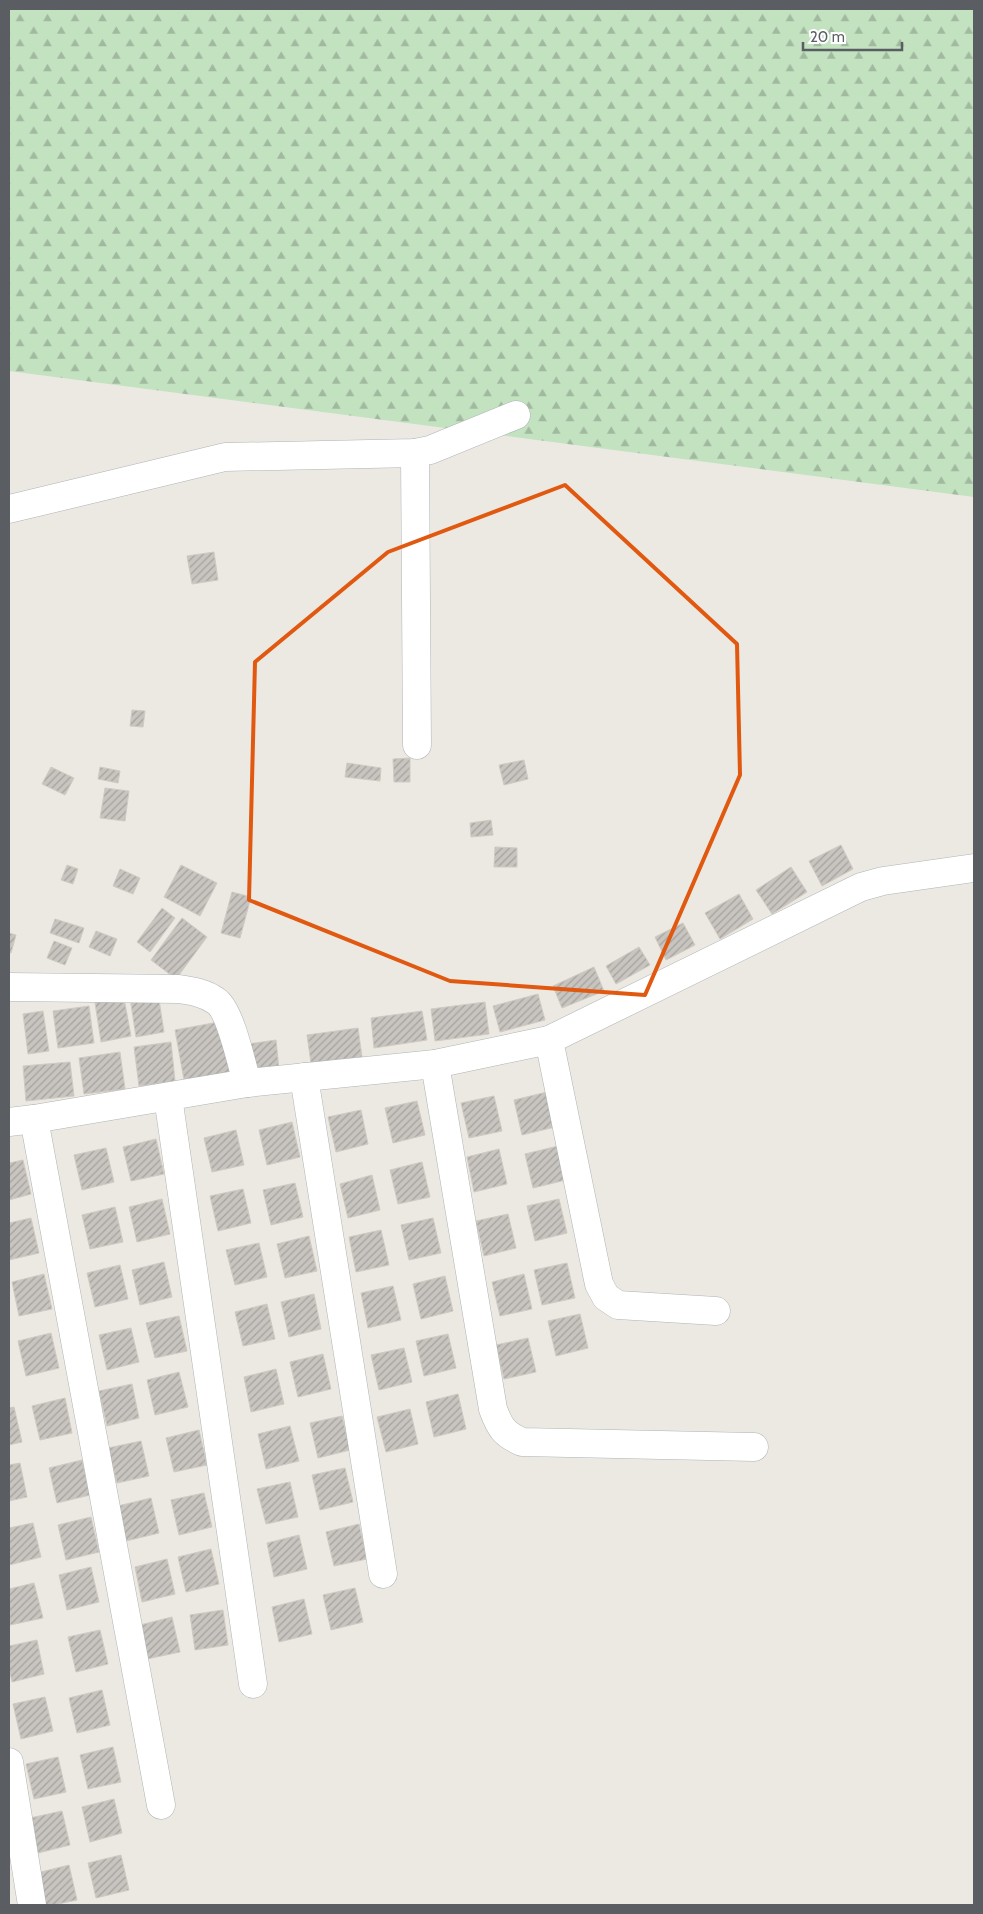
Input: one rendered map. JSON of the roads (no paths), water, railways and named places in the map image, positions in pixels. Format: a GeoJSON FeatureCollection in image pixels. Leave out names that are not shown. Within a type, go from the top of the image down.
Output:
{"type":"FeatureCollection","features":[{"type":"Feature","properties":{"kind":"street"},"geometry":{"type":"LineString","coordinates":[[9,509],[225,457],[415,453],[444,446],[516,415]]}},
{"type":"Feature","properties":{"kind":"street"},"geometry":{"type":"LineString","coordinates":[[415,453],[417,745]]}},
{"type":"Feature","properties":{"kind":"street"},"geometry":{"type":"LineString","coordinates":[[161,1805],[21,1121],[247,1083],[435,1064],[549,1040],[861,887],[882,881],[974,868]]}},
{"type":"Feature","properties":{"kind":"street"},"geometry":{"type":"LineString","coordinates":[[9,987],[179,990],[197,992],[217,1001],[226,1013],[247,1083]]}},
{"type":"Feature","properties":{"kind":"street"},"geometry":{"type":"LineString","coordinates":[[549,1040],[599,1284],[606,1298],[618,1305],[716,1311]]}},
{"type":"Feature","properties":{"kind":"street"},"geometry":{"type":"LineString","coordinates":[[435,1064],[491,1399],[498,1424],[508,1435],[522,1442],[754,1447]]}},
{"type":"Feature","properties":{"kind":"street"},"geometry":{"type":"LineString","coordinates":[[304,1077],[382,1574]]}},
{"type":"Feature","properties":{"kind":"street"},"geometry":{"type":"LineString","coordinates":[[168,1097],[253,1684]]}},
{"type":"Feature","properties":{"kind":"street"},"geometry":{"type":"LineString","coordinates":[[9,1762],[32,1905]]}}]}
